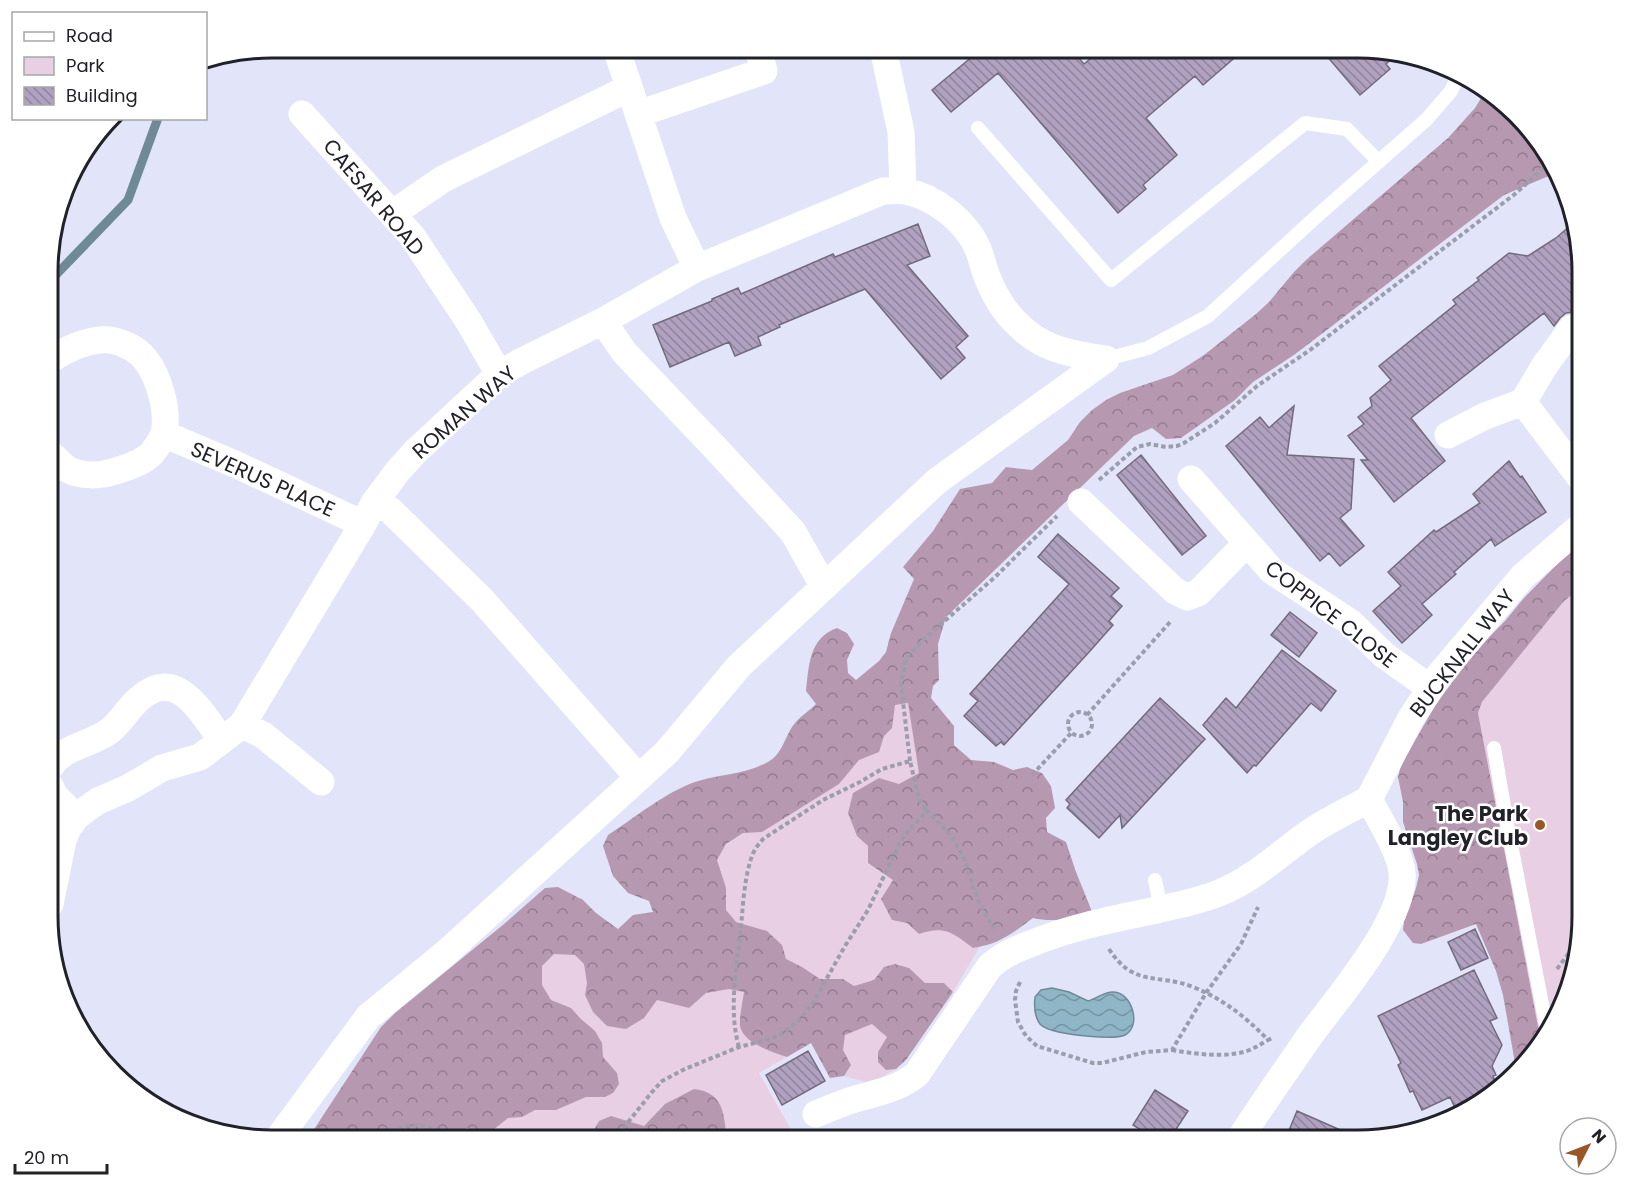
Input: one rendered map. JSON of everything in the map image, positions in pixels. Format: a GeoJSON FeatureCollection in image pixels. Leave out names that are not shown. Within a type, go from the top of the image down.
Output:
{"type":"FeatureCollection","features":[{"type":"Feature","properties":{"kind":"street"},"geometry":{"type":"LineString","coordinates":[[619,58],[673,218],[697,268]]}},
{"type":"Feature","properties":{"kind":"street"},"geometry":{"type":"LineString","coordinates":[[638,114],[764,71],[761,58]]}},
{"type":"Feature","properties":{"kind":"street"},"geometry":{"type":"LineString","coordinates":[[885,58],[901,132],[903,190],[920,195],[962,224],[978,248],[988,280],[1004,308],[1025,332],[1050,347],[1075,355],[1106,359]]}},
{"type":"Feature","properties":{"kind":"street"},"geometry":{"type":"LineString","coordinates":[[392,214],[443,179],[629,87]]}},
{"type":"Feature","properties":{"kind":"street","name":"CAESAR ROAD"},"geometry":{"type":"LineString","coordinates":[[302,114],[412,236],[469,322],[499,374]]}},
{"type":"Feature","properties":{"kind":"street","name":"ROMAN WAY"},"geometry":{"type":"LineString","coordinates":[[59,860],[63,840],[76,817],[85,810],[162,768],[200,756],[232,733],[368,513],[397,472],[499,374],[603,321],[697,268],[883,191],[903,190]]}},
{"type":"Feature","properties":{"kind":"street"},"geometry":{"type":"LineString","coordinates":[[603,321],[624,352],[793,532],[824,587]]}},
{"type":"Feature","properties":{"kind":"street"},"geometry":{"type":"LineString","coordinates":[[1448,435],[1523,402],[1545,365],[1571,329]]}},
{"type":"Feature","properties":{"kind":"street","name":"SEVERUS PLACE"},"geometry":{"type":"LineString","coordinates":[[58,355],[83,343],[109,340],[129,346],[145,359],[155,375],[165,407],[164,434],[152,454],[134,465],[111,473],[86,476],[66,469],[58,461]]}},
{"type":"Feature","properties":{"kind":"street"},"geometry":{"type":"LineString","coordinates":[[284,1130],[368,1017],[447,951],[667,752],[739,666],[938,481],[1106,359]]}},
{"type":"Feature","properties":{"kind":"street"},"geometry":{"type":"LineString","coordinates":[[1523,402],[1571,466]]}},
{"type":"Feature","properties":{"kind":"street","name":"SEVERUS PLACE"},"geometry":{"type":"LineString","coordinates":[[164,434],[237,465],[368,513],[390,510],[482,600],[638,777]]}},
{"type":"Feature","properties":{"kind":"street","name":"COPPICE CLOSE"},"geometry":{"type":"LineString","coordinates":[[1191,479],[1272,571],[1350,622],[1384,656],[1430,688]]}},
{"type":"Feature","properties":{"kind":"street"},"geometry":{"type":"LineString","coordinates":[[1078,500],[1174,591],[1184,597],[1198,593],[1247,543]]}},
{"type":"Feature","properties":{"kind":"street","name":"BUCKNALL WAY"},"geometry":{"type":"LineString","coordinates":[[1369,799],[1411,718],[1430,688],[1523,576],[1571,534]]}},
{"type":"Feature","properties":{"kind":"street"},"geometry":{"type":"LineString","coordinates":[[59,757],[107,733],[119,723],[137,700],[148,692],[161,687],[175,688],[189,696],[232,733],[264,735],[321,782]]}},
{"type":"Feature","properties":{"kind":"street"},"geometry":{"type":"LineString","coordinates":[[816,1114],[908,1082],[917,1074],[990,966],[1006,954],[1049,936],[1079,927],[1217,894],[1260,870],[1316,828],[1369,799],[1399,860],[1402,874],[1396,904],[1386,928],[1370,953],[1246,1130]]}},
{"type":"Feature","properties":{"kind":"street"},"geometry":{"type":"LineString","coordinates":[[59,800],[76,817]]}},
{"type":"Feature","properties":{"kind":"lane"},"geometry":{"type":"LineString","coordinates":[[1106,359],[1148,348],[1208,316],[1427,119],[1451,91],[1455,82]]}},
{"type":"Feature","properties":{"kind":"lane"},"geometry":{"type":"LineString","coordinates":[[978,128],[1111,280],[1305,123],[1347,129],[1379,162]]}},
{"type":"Feature","properties":{"kind":"lane"},"geometry":{"type":"LineString","coordinates":[[1494,748],[1545,1018]]}},
{"type":"Feature","properties":{"kind":"lane"},"geometry":{"type":"LineString","coordinates":[[1155,880],[1161,909]]}},
{"type":"Feature","properties":{"kind":"path"},"geometry":{"type":"LineString","coordinates":[[1006,954],[975,895],[962,854],[955,842],[919,799],[910,761],[901,684],[905,664],[910,654],[1137,447],[1150,444],[1166,447],[1178,446],[1215,423],[1257,386],[1310,350],[1507,200],[1544,168]]}},
{"type":"Feature","properties":{"kind":"path"},"geometry":{"type":"LineString","coordinates":[[1087,715],[1177,615],[1184,597]]}},
{"type":"Feature","properties":{"kind":"path"},"geometry":{"type":"LineString","coordinates":[[1077,712],[1087,715],[1091,722],[1087,733],[1080,735],[1069,729],[1068,722],[1071,716],[1077,712]]}},
{"type":"Feature","properties":{"kind":"path"},"geometry":{"type":"LineString","coordinates":[[1032,775],[1072,732]]}},
{"type":"Feature","properties":{"kind":"path"},"geometry":{"type":"LineString","coordinates":[[739,1047],[734,1018],[737,964],[745,882],[755,848],[772,832],[823,801],[882,769],[910,761]]}},
{"type":"Feature","properties":{"kind":"path"},"geometry":{"type":"LineString","coordinates":[[622,1130],[662,1081],[739,1047],[780,1035],[799,1020],[813,1003],[868,910],[900,842],[927,811]]}},
{"type":"Feature","properties":{"kind":"path"},"geometry":{"type":"LineString","coordinates":[[1172,1050],[1206,993],[1241,944],[1265,887],[1260,870]]}},
{"type":"Feature","properties":{"kind":"path"},"geometry":{"type":"LineString","coordinates":[[1101,922],[1110,951],[1127,970],[1143,978],[1182,984],[1206,993],[1234,1009],[1268,1040]]}},
{"type":"Feature","properties":{"kind":"path"},"geometry":{"type":"LineString","coordinates":[[1023,979],[1016,991],[1015,1011],[1021,1029],[1030,1042],[1093,1063],[1102,1063],[1146,1052],[1172,1050],[1190,1053],[1238,1053],[1254,1048],[1279,1035],[1295,1032],[1311,1035]]}},
{"type":"Feature","properties":{"kind":"path"},"geometry":{"type":"LineString","coordinates":[[395,1130],[418,1124],[437,1130]]}},
{"type":"Feature","properties":{"kind":"green space"},"geometry":{"type":"Polygon","coordinates":[[[1481,98],[1509,121],[1527,142],[1548,176],[1504,195],[1294,355],[1253,382],[1235,400],[1181,438],[1166,439],[1152,428],[1134,436],[946,617],[938,644],[939,680],[933,686],[931,698],[954,726],[954,745],[971,760],[994,762],[1013,770],[1027,767],[1042,773],[1051,786],[1055,808],[1046,818],[1047,832],[1066,842],[1093,914],[1056,920],[1033,918],[998,941],[973,948],[948,932],[936,930],[919,934],[907,923],[892,920],[881,899],[893,880],[868,863],[868,846],[857,836],[848,813],[853,793],[879,778],[899,784],[919,773],[908,703],[895,705],[892,728],[884,736],[879,752],[859,760],[839,784],[762,832],[743,833],[726,844],[717,860],[726,888],[726,910],[736,922],[767,931],[782,945],[786,959],[820,979],[843,979],[854,986],[874,980],[884,967],[895,964],[909,968],[925,983],[944,983],[953,992],[906,1060],[896,1069],[886,1070],[878,1062],[878,1052],[887,1037],[872,1024],[845,1035],[843,1050],[851,1065],[844,1076],[830,1078],[811,1043],[787,1057],[759,1046],[746,1037],[740,1026],[744,992],[729,989],[706,993],[689,1008],[657,1000],[644,1018],[626,1029],[607,1026],[593,1012],[585,995],[587,983],[584,964],[575,955],[554,954],[542,966],[542,985],[551,1000],[571,1008],[595,1031],[602,1043],[603,1057],[617,1073],[619,1084],[613,1093],[605,1097],[586,1097],[556,1110],[535,1110],[522,1117],[508,1118],[493,1130],[467,1128],[465,1130],[314,1130],[381,1027],[545,888],[558,887],[583,900],[618,929],[633,915],[653,912],[649,901],[628,893],[613,876],[603,846],[608,835],[684,786],[704,779],[749,770],[771,760],[779,752],[794,724],[816,704],[806,691],[808,672],[816,645],[828,633],[837,628],[847,633],[854,644],[847,660],[848,673],[856,680],[879,661],[886,652],[891,633],[914,579],[903,567],[933,531],[960,489],[992,483],[1006,467],[1032,470],[1068,440],[1080,422],[1106,400],[1173,375],[1204,355],[1256,314],[1306,260],[1448,138],[1481,98]]]}},
{"type":"Feature","properties":{"kind":"green space"},"geometry":{"type":"Polygon","coordinates":[[[1571,551],[1572,595],[1564,601],[1482,702],[1478,713],[1538,1029],[1515,1061],[1503,995],[1496,971],[1476,924],[1421,944],[1413,943],[1403,930],[1419,875],[1403,822],[1403,802],[1398,777],[1401,765],[1436,704],[1478,648],[1571,551]]]}},
{"type":"Feature","properties":{"kind":"green space","name":"The Park Langley Club"},"geometry":{"type":"Polygon","coordinates":[[[1572,592],[1572,915],[1570,943],[1560,984],[1538,1029],[1478,713],[1482,702],[1572,592]]]}},
{"type":"Feature","properties":{"kind":"green space"},"geometry":{"type":"Polygon","coordinates":[[[894,681],[922,694],[985,938],[953,992],[896,1069],[880,1078],[866,1082],[844,1076],[812,1030],[787,1057],[759,1073],[791,1130],[429,1130],[542,946],[575,948],[630,979],[700,863],[894,681]]]}},
{"type":"Feature","properties":{"kind":"green space"},"geometry":{"type":"Polygon","coordinates":[[[694,1089],[710,1094],[722,1110],[726,1130],[594,1130],[599,1121],[611,1116],[644,1126],[665,1104],[694,1089]]]}},
{"type":"Feature","properties":{"kind":"water"},"geometry":{"type":"Polygon","coordinates":[[[1052,988],[1069,992],[1088,1001],[1107,993],[1120,994],[1126,998],[1133,1011],[1133,1025],[1130,1031],[1118,1037],[1095,1037],[1045,1028],[1037,1018],[1035,997],[1041,990],[1052,988]]]}},
{"type":"Feature","properties":{"kind":"building"},"geometry":{"type":"Polygon","coordinates":[[[971,58],[1079,58],[1084,64],[1091,58],[1234,58],[1203,85],[1195,76],[1146,118],[1177,155],[1143,185],[1146,189],[1118,213],[998,73],[951,112],[932,90],[971,58]]]}},
{"type":"Feature","properties":{"kind":"building"},"geometry":{"type":"Polygon","coordinates":[[[1329,58],[1389,61],[1386,64],[1390,69],[1360,95],[1329,58]]]}},
{"type":"Feature","properties":{"kind":"building"},"geometry":{"type":"Polygon","coordinates":[[[918,224],[930,256],[907,265],[968,336],[956,347],[965,358],[941,379],[865,289],[779,325],[780,327],[758,337],[761,345],[735,356],[729,342],[670,367],[653,325],[738,288],[741,294],[833,254],[835,257],[918,224]]]}},
{"type":"Feature","properties":{"kind":"building"},"geometry":{"type":"Polygon","coordinates":[[[1567,229],[1571,259],[1571,312],[1566,313],[1554,326],[1544,313],[1411,418],[1445,461],[1394,502],[1361,460],[1368,460],[1348,436],[1364,424],[1358,417],[1372,406],[1370,398],[1391,380],[1379,366],[1456,304],[1453,300],[1509,253],[1528,256],[1567,229]]]}},
{"type":"Feature","properties":{"kind":"building"},"geometry":{"type":"Polygon","coordinates":[[[1294,406],[1287,455],[1354,459],[1351,509],[1340,518],[1364,546],[1340,566],[1329,553],[1320,561],[1226,446],[1260,417],[1269,428],[1294,406]]]}},
{"type":"Feature","properties":{"kind":"building"},"geometry":{"type":"Polygon","coordinates":[[[1141,455],[1206,536],[1182,555],[1117,475],[1141,455]]]}},
{"type":"Feature","properties":{"kind":"building"},"geometry":{"type":"Polygon","coordinates":[[[1509,461],[1546,512],[1495,546],[1491,539],[1454,572],[1456,574],[1422,604],[1432,615],[1402,643],[1373,611],[1401,586],[1388,572],[1434,530],[1436,532],[1480,503],[1473,494],[1509,461]]]}},
{"type":"Feature","properties":{"kind":"building"},"geometry":{"type":"Polygon","coordinates":[[[1058,534],[1119,588],[1111,596],[1122,606],[1109,621],[1113,625],[1090,651],[1004,745],[1001,742],[996,746],[964,716],[978,701],[970,694],[1069,584],[1038,557],[1058,534]]]}},
{"type":"Feature","properties":{"kind":"building"},"geometry":{"type":"Polygon","coordinates":[[[1290,612],[1317,633],[1299,657],[1271,635],[1290,612]]]}},
{"type":"Feature","properties":{"kind":"building"},"geometry":{"type":"Polygon","coordinates":[[[1282,650],[1336,691],[1321,711],[1311,703],[1256,766],[1254,765],[1247,773],[1203,725],[1226,698],[1236,708],[1282,650]]]}},
{"type":"Feature","properties":{"kind":"building"},"geometry":{"type":"Polygon","coordinates":[[[1160,698],[1205,739],[1122,828],[1120,815],[1099,838],[1067,808],[1070,804],[1066,800],[1160,698]]]}},
{"type":"Feature","properties":{"kind":"building"},"geometry":{"type":"Polygon","coordinates":[[[1475,929],[1488,958],[1461,970],[1448,942],[1475,929]]]}},
{"type":"Feature","properties":{"kind":"building"},"geometry":{"type":"Polygon","coordinates":[[[1474,970],[1497,1018],[1490,1021],[1502,1045],[1492,1066],[1496,1075],[1493,1076],[1494,1080],[1454,1106],[1450,1097],[1422,1110],[1413,1091],[1410,1092],[1398,1065],[1401,1063],[1378,1016],[1474,970]]]}},
{"type":"Feature","properties":{"kind":"building"},"geometry":{"type":"Polygon","coordinates":[[[808,1051],[825,1081],[782,1105],[766,1075],[808,1051]]]}},
{"type":"Feature","properties":{"kind":"building"},"geometry":{"type":"Polygon","coordinates":[[[1155,1090],[1188,1111],[1176,1130],[1141,1130],[1133,1125],[1155,1090]]]}},
{"type":"Feature","properties":{"kind":"building"},"geometry":{"type":"Polygon","coordinates":[[[1297,1111],[1340,1130],[1289,1130],[1297,1111]]]}},
{"type":"Feature","properties":{"kind":"waterway"},"geometry":{"type":"LineString","coordinates":[[58,273],[128,200],[157,120]]}},
{"type":"Feature","properties":{"kind":"place","name":"The Park Langley Club"},"geometry":{"type":"Point","coordinates":[1540,825]}}]}
